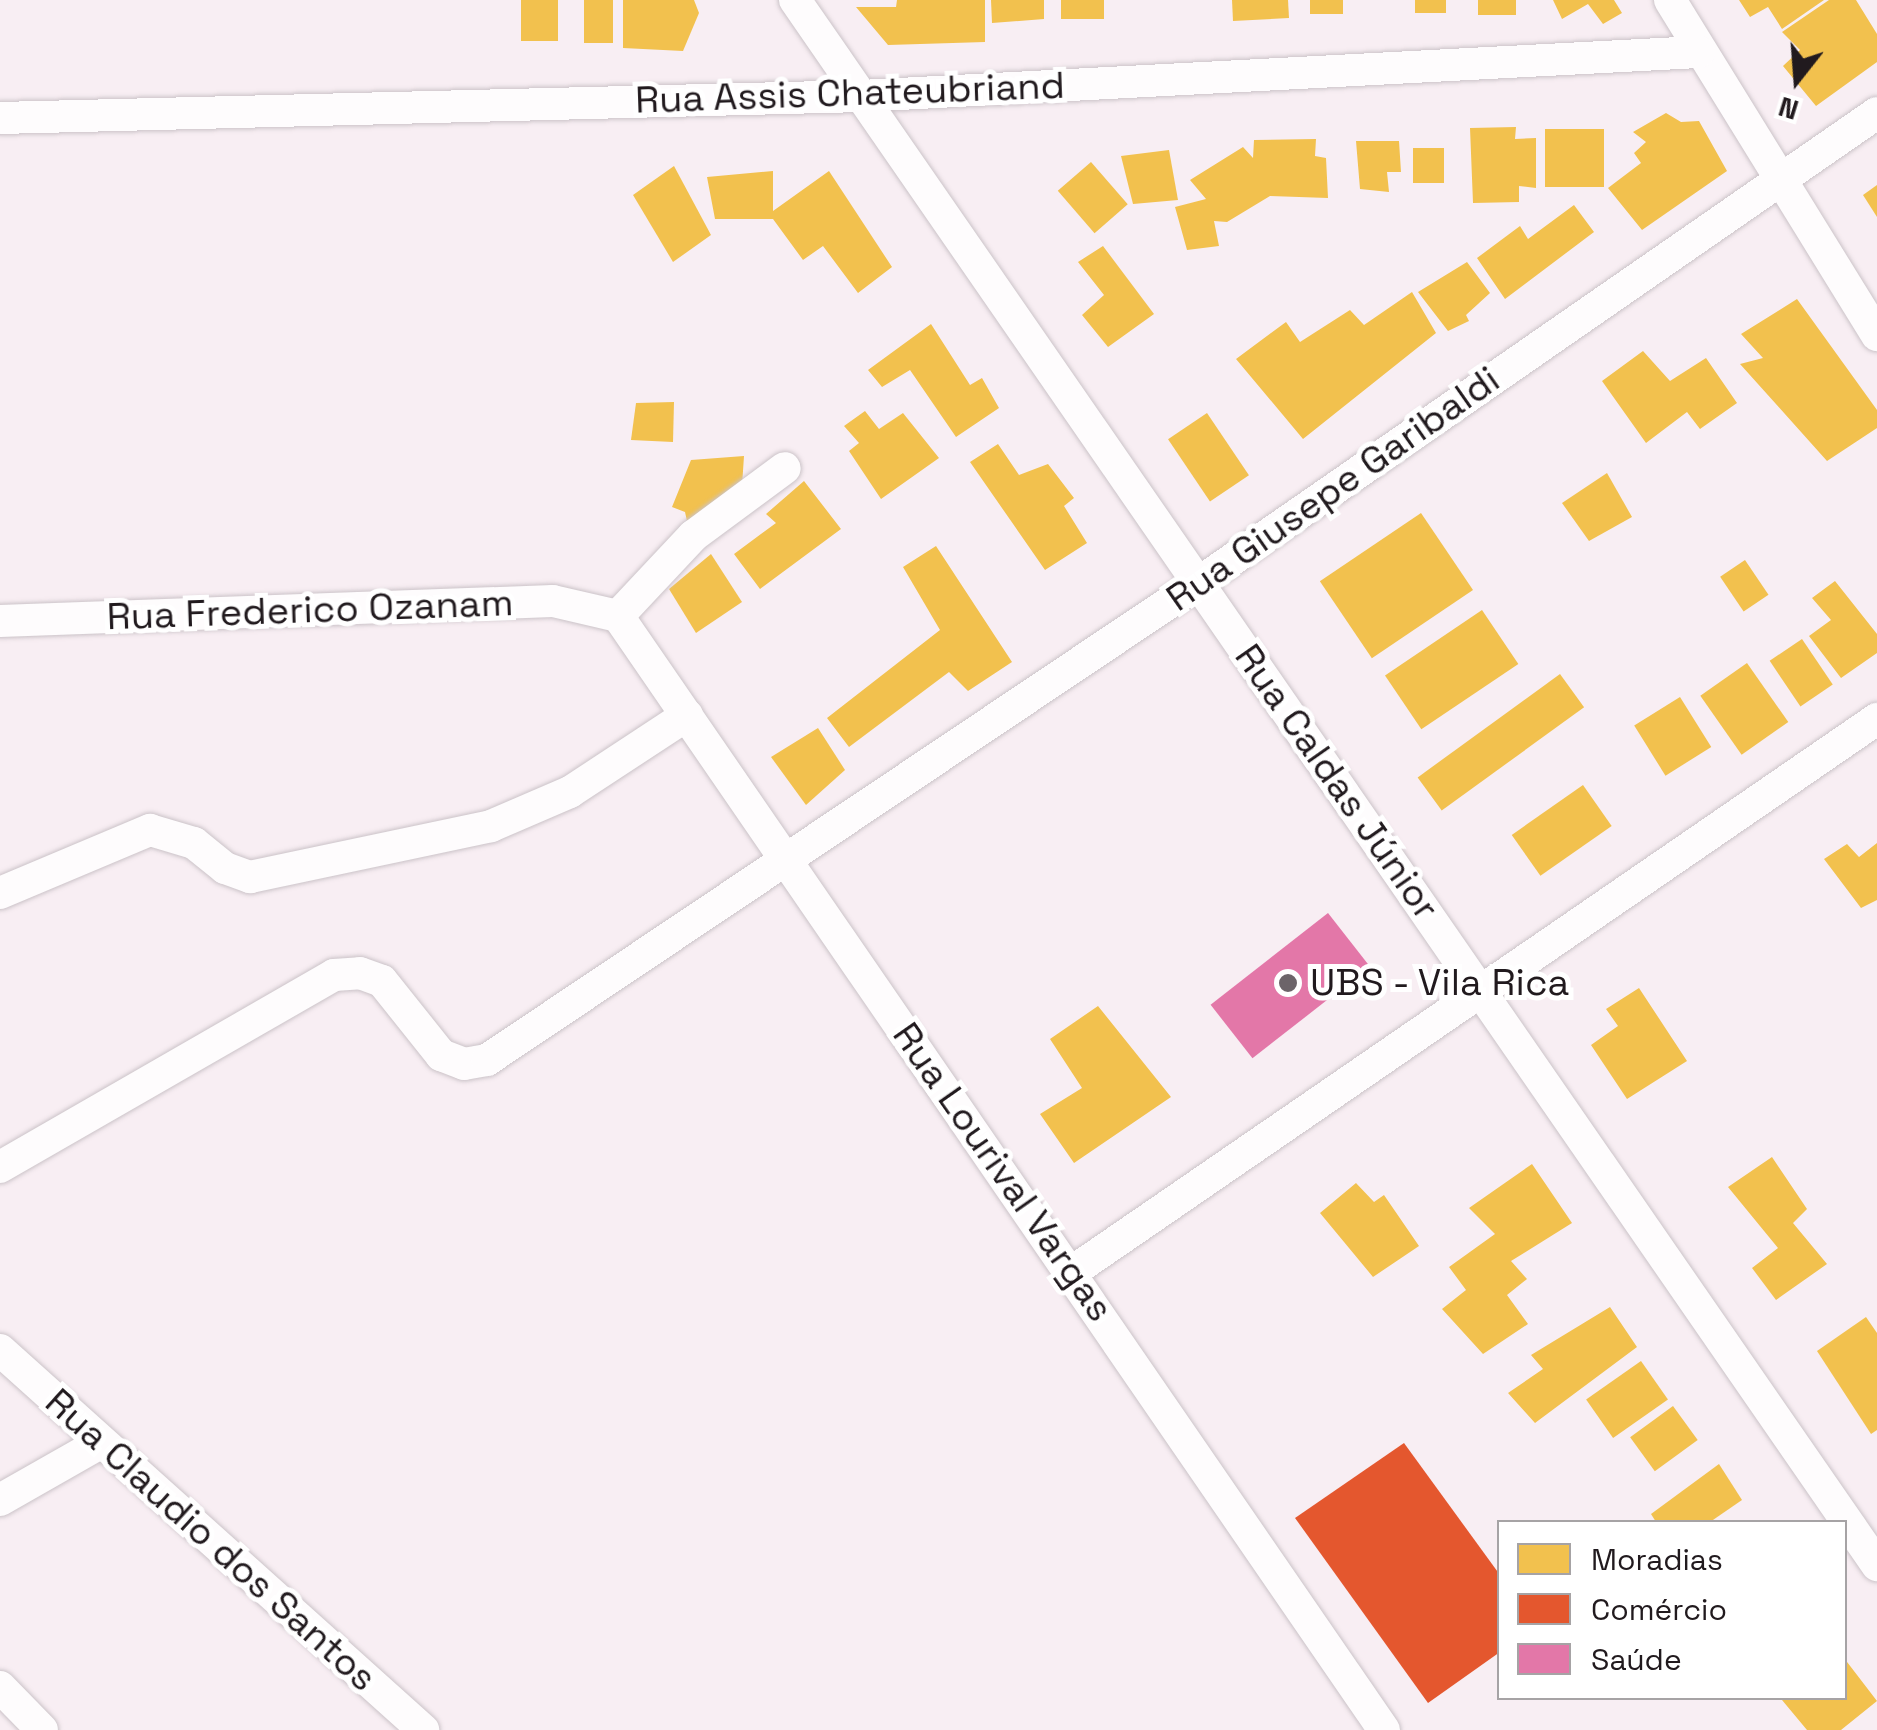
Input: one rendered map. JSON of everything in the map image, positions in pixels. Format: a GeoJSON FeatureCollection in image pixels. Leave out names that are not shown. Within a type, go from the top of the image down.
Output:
{"type":"FeatureCollection","features":[{"type":"Feature","properties":{"kind":"street","name":"Rua Caldas Júnior"},"geometry":{"type":"LineString","coordinates":[[795,0],[1197,584],[1487,993],[1846,1520]]}},
{"type":"Feature","properties":{"kind":"street"},"geometry":{"type":"LineString","coordinates":[[1670,0],[1877,335]]}},
{"type":"Feature","properties":{"kind":"street","name":"Rua Assis Chateubriand"},"geometry":{"type":"LineString","coordinates":[[0,118],[861,96],[1700,52]]}},
{"type":"Feature","properties":{"kind":"street","name":"Rua Giusepe Garibaldi"},"geometry":{"type":"LineString","coordinates":[[0,1167],[334,975],[360,972],[382,980],[442,1055],[464,1064],[487,1060],[1197,584],[1877,114]]}},
{"type":"Feature","properties":{"kind":"street"},"geometry":{"type":"LineString","coordinates":[[618,616],[693,536],[785,468]]}},
{"type":"Feature","properties":{"kind":"street","name":"Rua Frederico Ozanam"},"geometry":{"type":"LineString","coordinates":[[0,621],[553,601],[618,616]]}},
{"type":"Feature","properties":{"kind":"street","name":"Rua Lourival Vargas"},"geometry":{"type":"LineString","coordinates":[[618,616],[1384,1730]]}},
{"type":"Feature","properties":{"kind":"street"},"geometry":{"type":"LineString","coordinates":[[0,893],[150,830],[182,838],[225,868],[250,877],[492,826],[570,792],[687,716]]}},
{"type":"Feature","properties":{"kind":"street"},"geometry":{"type":"LineString","coordinates":[[1072,1272],[1487,993],[1877,719]]}},
{"type":"Feature","properties":{"kind":"street","name":"Rua Claudio dos Santos"},"geometry":{"type":"LineString","coordinates":[[0,1350],[423,1730]]}},
{"type":"Feature","properties":{"kind":"street"},"geometry":{"type":"LineString","coordinates":[[0,1500],[102,1442]]}},
{"type":"Feature","properties":{"kind":"street","name":"Rua Caldas Júnior"},"geometry":{"type":"LineString","coordinates":[[1847,1521],[1877,1565]]}},
{"type":"Feature","properties":{"kind":"street"},"geometry":{"type":"LineString","coordinates":[[0,1687],[42,1730]]}},
{"type":"Feature","properties":{"kind":"building: Moradias"},"geometry":{"type":"Polygon","coordinates":[[[521,0],[558,0],[558,41],[521,41],[521,0]]]}},
{"type":"Feature","properties":{"kind":"building: Moradias"},"geometry":{"type":"Polygon","coordinates":[[[584,0],[613,0],[613,43],[584,43],[584,0]]]}},
{"type":"Feature","properties":{"kind":"building: Moradias"},"geometry":{"type":"Polygon","coordinates":[[[623,0],[694,0],[699,13],[683,51],[623,48],[623,0]]]}},
{"type":"Feature","properties":{"kind":"building: Moradias"},"geometry":{"type":"Polygon","coordinates":[[[897,0],[985,0],[985,42],[888,45],[856,7],[896,7],[897,0]]]}},
{"type":"Feature","properties":{"kind":"building: Moradias"},"geometry":{"type":"Polygon","coordinates":[[[991,0],[1044,0],[1044,19],[992,23],[991,0]]]}},
{"type":"Feature","properties":{"kind":"building: Moradias"},"geometry":{"type":"Polygon","coordinates":[[[1061,0],[1104,0],[1104,19],[1061,19],[1061,0]]]}},
{"type":"Feature","properties":{"kind":"building: Moradias"},"geometry":{"type":"Polygon","coordinates":[[[1232,0],[1288,0],[1289,18],[1233,21],[1232,0]]]}},
{"type":"Feature","properties":{"kind":"building: Moradias"},"geometry":{"type":"Polygon","coordinates":[[[1310,0],[1343,0],[1343,14],[1310,14],[1310,0]]]}},
{"type":"Feature","properties":{"kind":"building: Moradias"},"geometry":{"type":"Polygon","coordinates":[[[1415,0],[1446,0],[1446,13],[1415,13],[1415,0]]]}},
{"type":"Feature","properties":{"kind":"building: Moradias"},"geometry":{"type":"Polygon","coordinates":[[[1478,0],[1516,0],[1516,15],[1478,15],[1478,0]]]}},
{"type":"Feature","properties":{"kind":"building: Moradias"},"geometry":{"type":"Polygon","coordinates":[[[1553,0],[1614,0],[1622,13],[1603,24],[1588,4],[1562,19],[1553,0]]]}},
{"type":"Feature","properties":{"kind":"building: Moradias"},"geometry":{"type":"Polygon","coordinates":[[[1739,0],[1824,0],[1782,29],[1768,7],[1750,17],[1739,0]]]}},
{"type":"Feature","properties":{"kind":"building: Moradias"},"geometry":{"type":"Polygon","coordinates":[[[1829,0],[1856,0],[1877,34],[1877,62],[1816,106],[1783,66],[1800,50],[1782,32],[1829,0]]]}},
{"type":"Feature","properties":{"kind":"building: Moradias"},"geometry":{"type":"Polygon","coordinates":[[[1666,113],[1681,122],[1699,121],[1727,171],[1642,230],[1608,188],[1641,163],[1634,153],[1646,142],[1633,132],[1666,113]]]}},
{"type":"Feature","properties":{"kind":"building: Moradias"},"geometry":{"type":"Polygon","coordinates":[[[1516,127],[1515,139],[1536,138],[1536,188],[1519,186],[1519,202],[1473,203],[1470,128],[1516,127]]]}},
{"type":"Feature","properties":{"kind":"building: Moradias"},"geometry":{"type":"Polygon","coordinates":[[[1545,129],[1604,129],[1604,187],[1545,187],[1545,129]]]}},
{"type":"Feature","properties":{"kind":"building: Moradias"},"geometry":{"type":"Polygon","coordinates":[[[1316,139],[1315,156],[1326,158],[1328,198],[1270,196],[1227,222],[1214,221],[1219,246],[1187,250],[1175,207],[1206,199],[1190,180],[1243,147],[1253,158],[1254,140],[1316,139]]]}},
{"type":"Feature","properties":{"kind":"building: Moradias"},"geometry":{"type":"Polygon","coordinates":[[[1356,141],[1399,141],[1401,172],[1387,172],[1389,192],[1360,189],[1356,141]]]}},
{"type":"Feature","properties":{"kind":"building: Moradias"},"geometry":{"type":"Polygon","coordinates":[[[1413,148],[1444,148],[1444,183],[1413,183],[1413,148]]]}},
{"type":"Feature","properties":{"kind":"building: Moradias"},"geometry":{"type":"Polygon","coordinates":[[[1169,150],[1178,200],[1133,204],[1121,156],[1169,150]]]}},
{"type":"Feature","properties":{"kind":"building: Moradias"},"geometry":{"type":"Polygon","coordinates":[[[1091,162],[1128,204],[1095,233],[1058,191],[1091,162]]]}},
{"type":"Feature","properties":{"kind":"building: Moradias"},"geometry":{"type":"Polygon","coordinates":[[[674,166],[711,235],[673,262],[633,195],[674,166]]]}},
{"type":"Feature","properties":{"kind":"building: Moradias"},"geometry":{"type":"Polygon","coordinates":[[[773,171],[773,211],[829,171],[892,267],[858,293],[823,246],[803,260],[773,219],[715,219],[707,177],[773,171]]]}},
{"type":"Feature","properties":{"kind":"building: Moradias"},"geometry":{"type":"Polygon","coordinates":[[[1877,185],[1877,217],[1863,195],[1877,185]]]}},
{"type":"Feature","properties":{"kind":"building: Moradias"},"geometry":{"type":"Polygon","coordinates":[[[1574,205],[1594,232],[1505,299],[1477,258],[1520,226],[1528,239],[1574,205]]]}},
{"type":"Feature","properties":{"kind":"building: Moradias"},"geometry":{"type":"Polygon","coordinates":[[[1103,246],[1154,314],[1108,347],[1082,315],[1104,295],[1078,262],[1103,246]]]}},
{"type":"Feature","properties":{"kind":"building: Moradias"},"geometry":{"type":"Polygon","coordinates":[[[1467,262],[1490,293],[1466,315],[1469,321],[1448,331],[1418,292],[1467,262]]]}},
{"type":"Feature","properties":{"kind":"building: Moradias"},"geometry":{"type":"Polygon","coordinates":[[[1412,292],[1436,333],[1303,439],[1236,359],[1286,322],[1300,342],[1350,310],[1364,325],[1412,292]]]}},
{"type":"Feature","properties":{"kind":"building: Moradias"},"geometry":{"type":"Polygon","coordinates":[[[1797,299],[1877,410],[1877,428],[1827,461],[1740,364],[1763,358],[1741,334],[1797,299]]]}},
{"type":"Feature","properties":{"kind":"building: Moradias"},"geometry":{"type":"Polygon","coordinates":[[[931,324],[970,385],[982,378],[999,408],[956,437],[910,370],[882,387],[868,370],[931,324]]]}},
{"type":"Feature","properties":{"kind":"building: Moradias"},"geometry":{"type":"Polygon","coordinates":[[[1643,351],[1670,381],[1706,358],[1737,403],[1700,429],[1687,412],[1646,443],[1602,381],[1643,351]]]}},
{"type":"Feature","properties":{"kind":"building: Moradias"},"geometry":{"type":"Polygon","coordinates":[[[674,402],[673,442],[631,440],[636,403],[674,402]]]}},
{"type":"Feature","properties":{"kind":"building: Moradias"},"geometry":{"type":"Polygon","coordinates":[[[865,411],[879,429],[903,413],[939,458],[881,499],[849,451],[859,443],[844,426],[865,411]]]}},
{"type":"Feature","properties":{"kind":"building: Moradias"},"geometry":{"type":"Polygon","coordinates":[[[1207,413],[1249,475],[1210,501],[1168,439],[1207,413]]]}},
{"type":"Feature","properties":{"kind":"building: Moradias"},"geometry":{"type":"Polygon","coordinates":[[[998,444],[1019,475],[1048,464],[1074,498],[1064,506],[1087,543],[1045,570],[970,462],[998,444]]]}},
{"type":"Feature","properties":{"kind":"building: Moradias"},"geometry":{"type":"Polygon","coordinates":[[[744,456],[742,486],[687,521],[685,512],[672,507],[691,460],[744,456]]]}},
{"type":"Feature","properties":{"kind":"building: Moradias"},"geometry":{"type":"Polygon","coordinates":[[[1607,473],[1632,517],[1589,541],[1562,503],[1607,473]]]}},
{"type":"Feature","properties":{"kind":"building: Moradias"},"geometry":{"type":"Polygon","coordinates":[[[804,481],[841,529],[760,589],[734,554],[776,523],[766,514],[804,481]]]}},
{"type":"Feature","properties":{"kind":"building: Moradias"},"geometry":{"type":"Polygon","coordinates":[[[1421,513],[1473,590],[1372,658],[1320,581],[1421,513]]]}},
{"type":"Feature","properties":{"kind":"building: Moradias"},"geometry":{"type":"Polygon","coordinates":[[[936,546],[1012,662],[968,691],[949,672],[849,747],[827,718],[940,630],[903,567],[936,546]]]}},
{"type":"Feature","properties":{"kind":"building: Moradias"},"geometry":{"type":"Polygon","coordinates":[[[711,554],[742,602],[696,633],[669,589],[711,554]]]}},
{"type":"Feature","properties":{"kind":"building: Moradias"},"geometry":{"type":"Polygon","coordinates":[[[1745,560],[1768,595],[1744,612],[1720,577],[1745,560]]]}},
{"type":"Feature","properties":{"kind":"building: Moradias"},"geometry":{"type":"Polygon","coordinates":[[[1835,581],[1877,634],[1877,653],[1841,678],[1809,636],[1831,620],[1812,598],[1835,581]]]}},
{"type":"Feature","properties":{"kind":"building: Moradias"},"geometry":{"type":"Polygon","coordinates":[[[1482,610],[1518,664],[1421,729],[1385,675],[1482,610]]]}},
{"type":"Feature","properties":{"kind":"building: Moradias"},"geometry":{"type":"Polygon","coordinates":[[[1802,639],[1833,685],[1800,706],[1770,661],[1802,639]]]}},
{"type":"Feature","properties":{"kind":"building: Moradias"},"geometry":{"type":"Polygon","coordinates":[[[1747,663],[1788,722],[1742,755],[1700,696],[1747,663]]]}},
{"type":"Feature","properties":{"kind":"building: Moradias"},"geometry":{"type":"Polygon","coordinates":[[[1560,674],[1584,707],[1442,811],[1418,777],[1560,674]]]}},
{"type":"Feature","properties":{"kind":"building: Moradias"},"geometry":{"type":"Polygon","coordinates":[[[1680,697],[1711,747],[1665,776],[1634,726],[1680,697]]]}},
{"type":"Feature","properties":{"kind":"building: Moradias"},"geometry":{"type":"Polygon","coordinates":[[[818,728],[845,770],[806,805],[771,757],[818,728]]]}},
{"type":"Feature","properties":{"kind":"building: Moradias"},"geometry":{"type":"Polygon","coordinates":[[[1583,785],[1612,826],[1540,876],[1512,835],[1583,785]]]}},
{"type":"Feature","properties":{"kind":"building: Moradias"},"geometry":{"type":"Polygon","coordinates":[[[1877,843],[1877,900],[1861,908],[1824,859],[1847,844],[1859,857],[1877,843]]]}},
{"type":"Feature","properties":{"kind":"building: Moradias"},"geometry":{"type":"Polygon","coordinates":[[[1639,988],[1687,1061],[1627,1099],[1591,1045],[1618,1026],[1606,1009],[1639,988]]]}},
{"type":"Feature","properties":{"kind":"building: Moradias"},"geometry":{"type":"Polygon","coordinates":[[[1098,1006],[1171,1097],[1074,1163],[1040,1114],[1082,1088],[1050,1039],[1098,1006]]]}},
{"type":"Feature","properties":{"kind":"building: Moradias"},"geometry":{"type":"Polygon","coordinates":[[[1772,1157],[1807,1209],[1793,1223],[1827,1264],[1776,1300],[1752,1268],[1778,1248],[1728,1187],[1772,1157]]]}},
{"type":"Feature","properties":{"kind":"building: Moradias"},"geometry":{"type":"Polygon","coordinates":[[[1532,1164],[1572,1223],[1511,1261],[1527,1279],[1507,1295],[1528,1324],[1483,1354],[1442,1309],[1466,1290],[1449,1267],[1495,1234],[1469,1208],[1532,1164]]]}},
{"type":"Feature","properties":{"kind":"building: Moradias"},"geometry":{"type":"Polygon","coordinates":[[[1356,1183],[1374,1202],[1384,1195],[1419,1246],[1373,1277],[1320,1213],[1356,1183]]]}},
{"type":"Feature","properties":{"kind":"building: Moradias"},"geometry":{"type":"Polygon","coordinates":[[[1610,1307],[1637,1347],[1535,1423],[1508,1393],[1543,1369],[1531,1355],[1610,1307]]]}},
{"type":"Feature","properties":{"kind":"building: Moradias"},"geometry":{"type":"Polygon","coordinates":[[[1866,1317],[1877,1333],[1877,1430],[1871,1434],[1817,1351],[1866,1317]]]}},
{"type":"Feature","properties":{"kind":"building: Moradias"},"geometry":{"type":"Polygon","coordinates":[[[1641,1361],[1668,1400],[1613,1438],[1586,1399],[1641,1361]]]}},
{"type":"Feature","properties":{"kind":"building: Moradias"},"geometry":{"type":"Polygon","coordinates":[[[1673,1406],[1698,1440],[1655,1471],[1630,1437],[1673,1406]]]}},
{"type":"Feature","properties":{"kind":"building: Moradias"},"geometry":{"type":"Polygon","coordinates":[[[1719,1464],[1742,1500],[1713,1520],[1655,1520],[1651,1514],[1719,1464]]]}},
{"type":"Feature","properties":{"kind":"building: Moradias"},"geometry":{"type":"Polygon","coordinates":[[[1847,1662],[1877,1701],[1841,1730],[1807,1730],[1782,1700],[1847,1700],[1847,1662]]]}},
{"type":"Feature","properties":{"kind":"building: Comércio"},"geometry":{"type":"Polygon","coordinates":[[[1404,1443],[1497,1571],[1497,1654],[1428,1703],[1295,1518],[1404,1443]]]}},
{"type":"Feature","properties":{"kind":"building: Saúde","name":"UBS - Vila Rica"},"geometry":{"type":"Polygon","coordinates":[[[1328,913],[1370,967],[1252,1058],[1211,1005],[1328,913]]]}},
{"type":"Feature","properties":{"kind":"place","name":"UBS - Vila Rica"},"geometry":{"type":"Point","coordinates":[1288,983]}}]}
